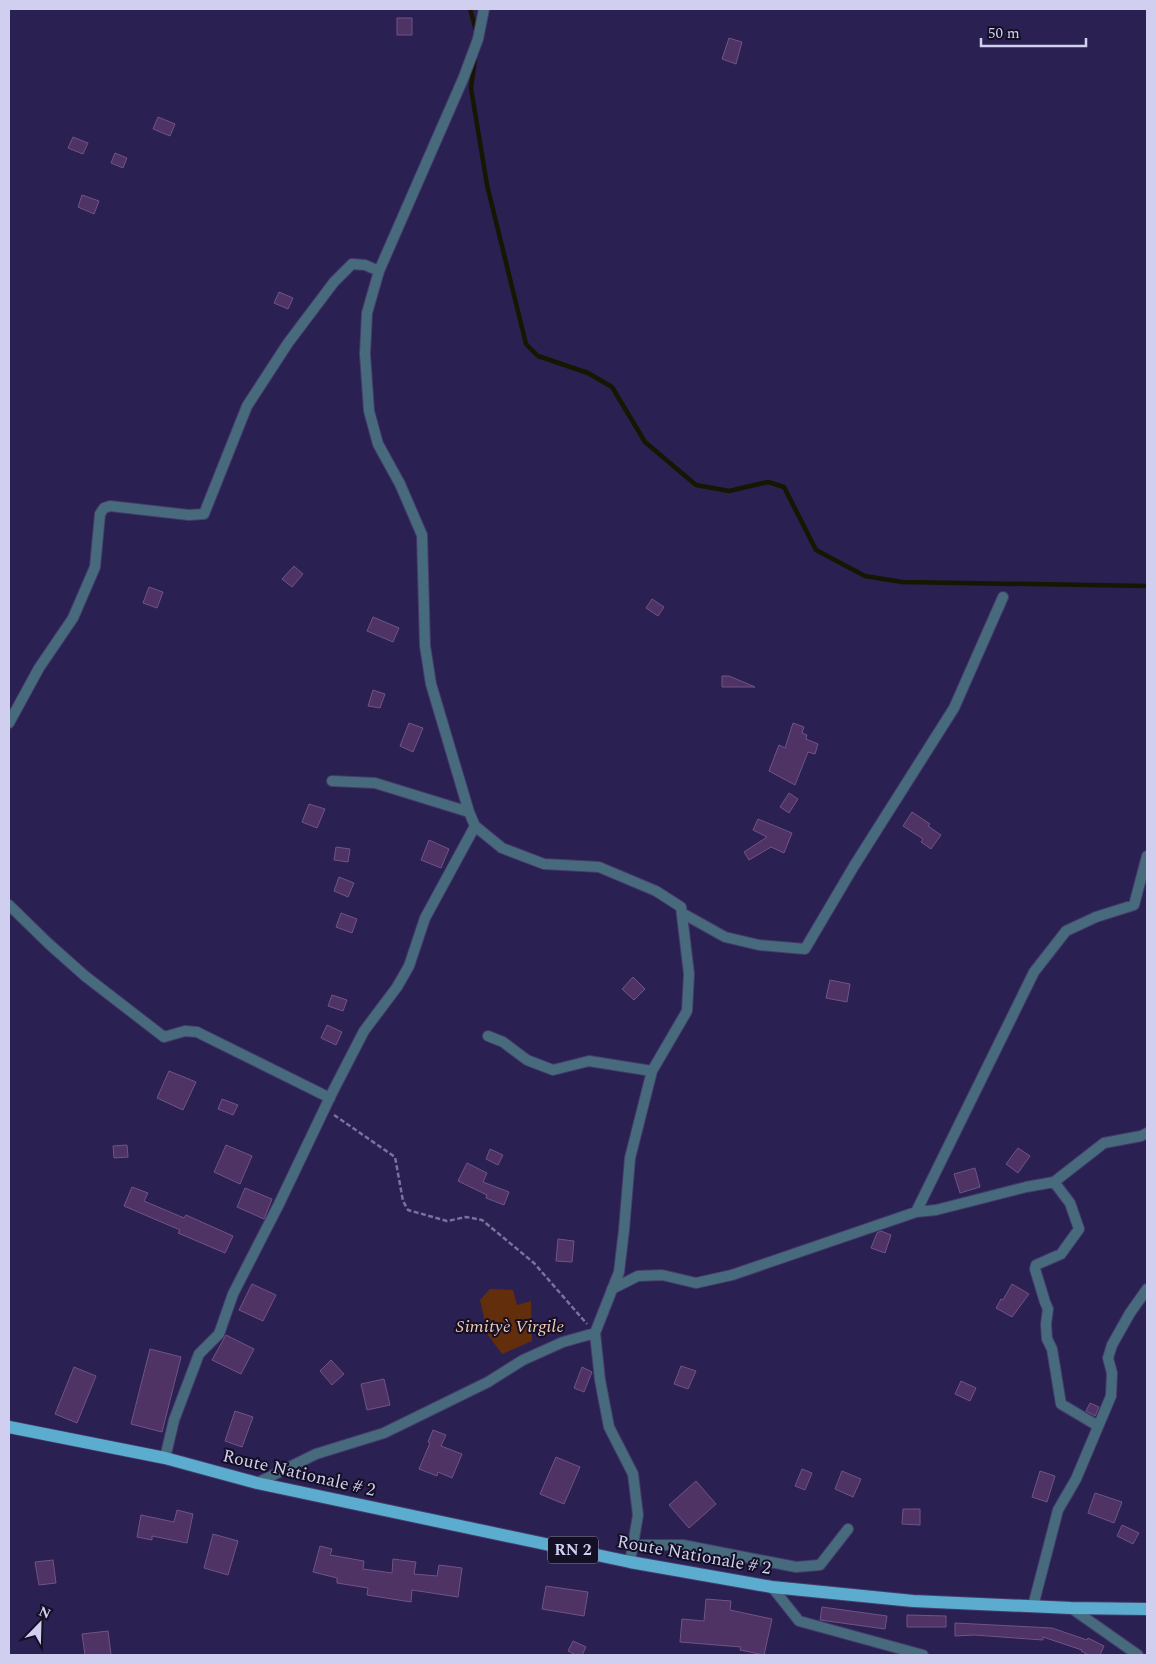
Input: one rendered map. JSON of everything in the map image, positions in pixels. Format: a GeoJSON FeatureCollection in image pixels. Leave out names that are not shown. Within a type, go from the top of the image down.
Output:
{"type":"FeatureCollection","features":[{"type":"Feature","properties":{"kind":"main road","name":"Route Nationale # 2"},"geometry":{"type":"LineString","coordinates":[[9,1427],[165,1458],[257,1483],[630,1562],[772,1587],[913,1601],[1071,1608],[1147,1609]]}},
{"type":"Feature","properties":{"kind":"street"},"geometry":{"type":"LineString","coordinates":[[484,9],[478,39],[463,79],[379,271],[367,313],[365,354],[368,411],[378,444],[400,484],[422,536],[425,646],[431,684],[469,812],[475,826],[502,848],[544,864],[599,867],[656,891],[681,907],[689,974],[687,1011],[652,1071],[630,1158],[619,1272],[595,1333],[600,1380],[610,1427],[633,1474],[638,1515],[630,1562]]}},
{"type":"Feature","properties":{"kind":"street"},"geometry":{"type":"LineString","coordinates":[[9,723],[39,668],[73,618],[96,567],[100,514],[104,508],[110,506],[189,515],[204,514],[247,406],[288,343],[334,282],[352,264],[365,265],[379,271]]}},
{"type":"Feature","properties":{"kind":"street"},"geometry":{"type":"LineString","coordinates":[[682,913],[725,937],[759,945],[805,949],[854,866],[954,708],[1003,597]]}},
{"type":"Feature","properties":{"kind":"street"},"geometry":{"type":"LineString","coordinates":[[332,780],[375,783],[469,812]]}},
{"type":"Feature","properties":{"kind":"street"},"geometry":{"type":"LineString","coordinates":[[165,1458],[174,1420],[198,1354],[219,1334],[233,1294],[331,1096],[364,1031],[397,987],[409,966],[425,918],[475,826]]}},
{"type":"Feature","properties":{"kind":"street"},"geometry":{"type":"LineString","coordinates":[[916,1212],[1034,972],[1066,931],[1096,917],[1134,905],[1147,856]]}},
{"type":"Feature","properties":{"kind":"street"},"geometry":{"type":"LineString","coordinates":[[9,906],[48,944],[85,976],[164,1038],[184,1031],[197,1032],[331,1096]]}},
{"type":"Feature","properties":{"kind":"street"},"geometry":{"type":"LineString","coordinates":[[488,1036],[503,1042],[527,1060],[553,1070],[589,1061],[652,1071]]}},
{"type":"Feature","properties":{"kind":"street"},"geometry":{"type":"LineString","coordinates":[[612,1290],[638,1276],[662,1275],[696,1283],[732,1275],[916,1212],[936,1210],[1026,1186],[1054,1182],[1104,1143],[1141,1136],[1147,1132]]}},
{"type":"Feature","properties":{"kind":"street"},"geometry":{"type":"LineString","coordinates":[[1054,1182],[1070,1202],[1079,1229],[1061,1254],[1036,1265],[1035,1269],[1048,1310],[1046,1324],[1047,1339],[1052,1349],[1061,1404],[1098,1426]]}},
{"type":"Feature","properties":{"kind":"street"},"geometry":{"type":"LineString","coordinates":[[1033,1606],[1058,1510],[1076,1479],[1111,1396],[1112,1373],[1108,1358],[1112,1345],[1130,1313],[1147,1289]]}},
{"type":"Feature","properties":{"kind":"street"},"geometry":{"type":"LineString","coordinates":[[257,1483],[316,1454],[384,1433],[488,1382],[523,1360],[563,1342],[595,1333]]}},
{"type":"Feature","properties":{"kind":"street"},"geometry":{"type":"LineString","coordinates":[[633,1545],[683,1545],[796,1568],[820,1564],[848,1529]]}},
{"type":"Feature","properties":{"kind":"street"},"geometry":{"type":"LineString","coordinates":[[772,1587],[799,1621],[923,1655]]}},
{"type":"Feature","properties":{"kind":"street"},"geometry":{"type":"LineString","coordinates":[[1071,1608],[1138,1655]]}},
{"type":"Feature","properties":{"kind":"path"},"geometry":{"type":"LineString","coordinates":[[331,1096],[334,1116],[395,1157],[403,1200],[408,1210],[447,1221],[466,1216],[482,1220],[534,1263],[595,1333]]}},
{"type":"Feature","properties":{"kind":"green space","name":"Simityè Virgile"},"geometry":{"type":"Polygon","coordinates":[[[490,1289],[513,1290],[517,1305],[531,1301],[532,1341],[502,1354],[488,1335],[480,1300],[490,1289]]]}},
{"type":"Feature","properties":{"kind":"building"},"geometry":{"type":"Polygon","coordinates":[[[397,18],[412,18],[412,35],[397,35],[397,18]]]}},
{"type":"Feature","properties":{"kind":"building"},"geometry":{"type":"Polygon","coordinates":[[[729,38],[742,42],[736,64],[722,59],[729,38]]]}},
{"type":"Feature","properties":{"kind":"building"},"geometry":{"type":"Polygon","coordinates":[[[158,117],[175,124],[170,136],[153,129],[158,117]]]}},
{"type":"Feature","properties":{"kind":"building"},"geometry":{"type":"Polygon","coordinates":[[[73,137],[88,143],[83,154],[68,148],[73,137]]]}},
{"type":"Feature","properties":{"kind":"building"},"geometry":{"type":"Polygon","coordinates":[[[115,153],[127,158],[123,168],[111,163],[115,153]]]}},
{"type":"Feature","properties":{"kind":"building"},"geometry":{"type":"Polygon","coordinates":[[[82,195],[99,201],[94,214],[78,207],[82,195]]]}},
{"type":"Feature","properties":{"kind":"building"},"geometry":{"type":"Polygon","coordinates":[[[279,292],[293,298],[288,309],[274,303],[279,292]]]}},
{"type":"Feature","properties":{"kind":"building"},"geometry":{"type":"Polygon","coordinates":[[[294,566],[303,574],[292,587],[282,579],[294,566]]]}},
{"type":"Feature","properties":{"kind":"building"},"geometry":{"type":"Polygon","coordinates":[[[149,587],[163,592],[157,608],[143,603],[149,587]]]}},
{"type":"Feature","properties":{"kind":"building"},"geometry":{"type":"Polygon","coordinates":[[[652,599],[664,607],[658,616],[646,608],[652,599]]]}},
{"type":"Feature","properties":{"kind":"building"},"geometry":{"type":"Polygon","coordinates":[[[373,617],[399,628],[393,642],[367,631],[373,617]]]}},
{"type":"Feature","properties":{"kind":"building"},"geometry":{"type":"Polygon","coordinates":[[[722,676],[729,676],[755,687],[722,687],[722,676]]]}},
{"type":"Feature","properties":{"kind":"building"},"geometry":{"type":"Polygon","coordinates":[[[373,690],[385,694],[380,708],[368,706],[373,690]]]}},
{"type":"Feature","properties":{"kind":"building"},"geometry":{"type":"Polygon","coordinates":[[[409,723],[423,728],[413,752],[400,746],[409,723]]]}},
{"type":"Feature","properties":{"kind":"building"},"geometry":{"type":"Polygon","coordinates":[[[793,723],[804,727],[802,733],[807,735],[806,739],[818,744],[815,754],[808,752],[795,785],[769,771],[779,745],[785,748],[793,723]]]}},
{"type":"Feature","properties":{"kind":"building"},"geometry":{"type":"Polygon","coordinates":[[[789,793],[798,799],[789,813],[780,807],[789,793]]]}},
{"type":"Feature","properties":{"kind":"building"},"geometry":{"type":"Polygon","coordinates":[[[309,804],[325,809],[317,828],[302,822],[309,804]]]}},
{"type":"Feature","properties":{"kind":"building"},"geometry":{"type":"Polygon","coordinates":[[[912,812],[930,824],[928,826],[941,835],[931,849],[921,842],[923,839],[903,826],[912,812]]]}},
{"type":"Feature","properties":{"kind":"building"},"geometry":{"type":"Polygon","coordinates":[[[758,819],[792,833],[784,853],[771,847],[749,860],[744,852],[767,837],[753,830],[758,819]]]}},
{"type":"Feature","properties":{"kind":"building"},"geometry":{"type":"Polygon","coordinates":[[[429,840],[449,849],[441,868],[421,860],[429,840]]]}},
{"type":"Feature","properties":{"kind":"building"},"geometry":{"type":"Polygon","coordinates":[[[336,847],[350,849],[348,862],[334,860],[336,847]]]}},
{"type":"Feature","properties":{"kind":"building"},"geometry":{"type":"Polygon","coordinates":[[[339,877],[354,883],[348,897],[334,891],[339,877]]]}},
{"type":"Feature","properties":{"kind":"building"},"geometry":{"type":"Polygon","coordinates":[[[341,913],[357,919],[352,933],[336,927],[341,913]]]}},
{"type":"Feature","properties":{"kind":"building"},"geometry":{"type":"Polygon","coordinates":[[[633,977],[645,989],[634,1000],[622,989],[633,977]]]}},
{"type":"Feature","properties":{"kind":"building"},"geometry":{"type":"Polygon","coordinates":[[[830,980],[850,984],[847,1002],[826,998],[830,980]]]}},
{"type":"Feature","properties":{"kind":"building"},"geometry":{"type":"Polygon","coordinates":[[[332,995],[347,1000],[343,1011],[328,1006],[332,995]]]}},
{"type":"Feature","properties":{"kind":"building"},"geometry":{"type":"Polygon","coordinates":[[[327,1025],[342,1032],[336,1045],[321,1038],[327,1025]]]}},
{"type":"Feature","properties":{"kind":"building"},"geometry":{"type":"Polygon","coordinates":[[[169,1071],[196,1082],[183,1110],[157,1098],[169,1071]]]}},
{"type":"Feature","properties":{"kind":"building"},"geometry":{"type":"Polygon","coordinates":[[[222,1099],[238,1105],[233,1115],[218,1109],[222,1099]]]}},
{"type":"Feature","properties":{"kind":"building"},"geometry":{"type":"Polygon","coordinates":[[[127,1145],[128,1157],[114,1158],[113,1146],[127,1145]]]}},
{"type":"Feature","properties":{"kind":"building"},"geometry":{"type":"Polygon","coordinates":[[[226,1145],[252,1156],[240,1184],[214,1172],[226,1145]]]}},
{"type":"Feature","properties":{"kind":"building"},"geometry":{"type":"Polygon","coordinates":[[[1018,1148],[1030,1156],[1018,1173],[1006,1164],[1018,1148]]]}},
{"type":"Feature","properties":{"kind":"building"},"geometry":{"type":"Polygon","coordinates":[[[490,1149],[503,1155],[498,1165],[486,1159],[490,1149]]]}},
{"type":"Feature","properties":{"kind":"building"},"geometry":{"type":"Polygon","coordinates":[[[467,1163],[487,1173],[483,1182],[509,1192],[504,1205],[486,1198],[487,1195],[458,1181],[467,1163]]]}},
{"type":"Feature","properties":{"kind":"building"},"geometry":{"type":"Polygon","coordinates":[[[975,1168],[980,1187],[960,1193],[954,1174],[975,1168]]]}},
{"type":"Feature","properties":{"kind":"building"},"geometry":{"type":"Polygon","coordinates":[[[132,1187],[148,1193],[144,1201],[184,1218],[186,1215],[233,1236],[225,1253],[178,1233],[180,1230],[124,1206],[132,1187]]]}},
{"type":"Feature","properties":{"kind":"building"},"geometry":{"type":"Polygon","coordinates":[[[245,1188],[272,1199],[264,1219],[237,1207],[245,1188]]]}},
{"type":"Feature","properties":{"kind":"building"},"geometry":{"type":"Polygon","coordinates":[[[881,1231],[891,1235],[885,1253],[871,1248],[877,1233],[881,1231]]]}},
{"type":"Feature","properties":{"kind":"building"},"geometry":{"type":"Polygon","coordinates":[[[558,1239],[574,1241],[572,1262],[556,1261],[558,1239]]]}},
{"type":"Feature","properties":{"kind":"building"},"geometry":{"type":"Polygon","coordinates":[[[252,1284],[276,1295],[263,1321],[239,1310],[252,1284]]]}},
{"type":"Feature","properties":{"kind":"building"},"geometry":{"type":"Polygon","coordinates":[[[1012,1284],[1029,1294],[1012,1317],[996,1308],[1012,1284]]]}},
{"type":"Feature","properties":{"kind":"building"},"geometry":{"type":"Polygon","coordinates":[[[226,1335],[254,1349],[241,1374],[212,1360],[226,1335]]]}},
{"type":"Feature","properties":{"kind":"building"},"geometry":{"type":"Polygon","coordinates":[[[150,1349],[181,1357],[162,1432],[131,1424],[150,1349]]]}},
{"type":"Feature","properties":{"kind":"building"},"geometry":{"type":"Polygon","coordinates":[[[331,1360],[344,1374],[332,1385],[320,1371],[331,1360]]]}},
{"type":"Feature","properties":{"kind":"building"},"geometry":{"type":"Polygon","coordinates":[[[681,1366],[696,1371],[688,1389],[674,1384],[681,1366]]]}},
{"type":"Feature","properties":{"kind":"building"},"geometry":{"type":"Polygon","coordinates":[[[74,1367],[96,1376],[77,1423],[55,1414],[74,1367]]]}},
{"type":"Feature","properties":{"kind":"building"},"geometry":{"type":"Polygon","coordinates":[[[582,1367],[592,1372],[584,1392],[574,1388],[582,1367]]]}},
{"type":"Feature","properties":{"kind":"building"},"geometry":{"type":"Polygon","coordinates":[[[384,1379],[390,1405],[367,1410],[361,1384],[384,1379]]]}},
{"type":"Feature","properties":{"kind":"building"},"geometry":{"type":"Polygon","coordinates":[[[961,1381],[976,1388],[970,1401],[955,1394],[961,1381]]]}},
{"type":"Feature","properties":{"kind":"building"},"geometry":{"type":"Polygon","coordinates":[[[1090,1403],[1099,1407],[1095,1416],[1086,1411],[1090,1403]]]}},
{"type":"Feature","properties":{"kind":"building"},"geometry":{"type":"Polygon","coordinates":[[[235,1411],[253,1417],[242,1447],[225,1441],[235,1411]]]}},
{"type":"Feature","properties":{"kind":"building"},"geometry":{"type":"Polygon","coordinates":[[[433,1430],[446,1435],[441,1446],[462,1454],[452,1478],[438,1472],[437,1476],[419,1469],[430,1443],[428,1442],[433,1430]]]}},
{"type":"Feature","properties":{"kind":"building"},"geometry":{"type":"Polygon","coordinates":[[[556,1457],[580,1467],[564,1504],[540,1494],[556,1457]]]}},
{"type":"Feature","properties":{"kind":"building"},"geometry":{"type":"Polygon","coordinates":[[[802,1469],[812,1473],[805,1490],[795,1486],[802,1469]]]}},
{"type":"Feature","properties":{"kind":"building"},"geometry":{"type":"Polygon","coordinates":[[[842,1471],[861,1479],[853,1497],[835,1489],[842,1471]]]}},
{"type":"Feature","properties":{"kind":"building"},"geometry":{"type":"Polygon","coordinates":[[[1040,1471],[1055,1476],[1047,1502],[1032,1497],[1040,1471]]]}},
{"type":"Feature","properties":{"kind":"building"},"geometry":{"type":"Polygon","coordinates":[[[696,1481],[716,1504],[689,1528],[669,1505],[696,1481]]]}},
{"type":"Feature","properties":{"kind":"building"},"geometry":{"type":"Polygon","coordinates":[[[1095,1493],[1122,1502],[1114,1523],[1088,1513],[1095,1493]]]}},
{"type":"Feature","properties":{"kind":"building"},"geometry":{"type":"Polygon","coordinates":[[[903,1509],[920,1509],[920,1525],[902,1524],[903,1509]]]}},
{"type":"Feature","properties":{"kind":"building"},"geometry":{"type":"Polygon","coordinates":[[[177,1510],[193,1514],[187,1543],[152,1536],[152,1540],[137,1537],[141,1515],[174,1522],[177,1510]]]}},
{"type":"Feature","properties":{"kind":"building"},"geometry":{"type":"Polygon","coordinates":[[[1122,1525],[1139,1533],[1133,1544],[1117,1536],[1122,1525]]]}},
{"type":"Feature","properties":{"kind":"building"},"geometry":{"type":"Polygon","coordinates":[[[213,1534],[238,1541],[228,1575],[204,1568],[213,1534]]]}},
{"type":"Feature","properties":{"kind":"building"},"geometry":{"type":"Polygon","coordinates":[[[320,1546],[332,1549],[330,1555],[364,1561],[363,1569],[392,1573],[393,1559],[416,1562],[414,1574],[437,1576],[439,1565],[462,1568],[458,1597],[412,1590],[411,1602],[367,1595],[368,1588],[337,1583],[337,1578],[313,1572],[320,1546]]]}},
{"type":"Feature","properties":{"kind":"building"},"geometry":{"type":"Polygon","coordinates":[[[53,1560],[56,1583],[39,1585],[35,1562],[53,1560]]]}},
{"type":"Feature","properties":{"kind":"building"},"geometry":{"type":"Polygon","coordinates":[[[546,1586],[588,1592],[584,1616],[542,1609],[546,1586]]]}},
{"type":"Feature","properties":{"kind":"building"},"geometry":{"type":"Polygon","coordinates":[[[706,1599],[731,1601],[730,1610],[772,1619],[764,1655],[740,1650],[741,1647],[680,1642],[682,1619],[704,1621],[706,1599]]]}},
{"type":"Feature","properties":{"kind":"building"},"geometry":{"type":"Polygon","coordinates":[[[822,1607],[887,1616],[885,1629],[820,1620],[822,1607]]]}},
{"type":"Feature","properties":{"kind":"building"},"geometry":{"type":"Polygon","coordinates":[[[907,1615],[946,1616],[946,1627],[907,1627],[907,1615]]]}},
{"type":"Feature","properties":{"kind":"building"},"geometry":{"type":"Polygon","coordinates":[[[955,1623],[1052,1628],[1087,1640],[1088,1638],[1104,1646],[1100,1655],[1089,1655],[1082,1650],[1043,1637],[1043,1640],[974,1635],[955,1636],[955,1623]]]}},
{"type":"Feature","properties":{"kind":"building"},"geometry":{"type":"Polygon","coordinates":[[[108,1631],[111,1655],[85,1655],[82,1634],[108,1631]]]}},
{"type":"Feature","properties":{"kind":"building"},"geometry":{"type":"Polygon","coordinates":[[[573,1641],[586,1647],[582,1655],[576,1655],[568,1651],[573,1641]]]}},
{"type":"Feature","properties":{"kind":"waterway"},"geometry":{"type":"LineString","coordinates":[[470,9],[477,34]]}},
{"type":"Feature","properties":{"kind":"waterway"},"geometry":{"type":"LineString","coordinates":[[475,59],[471,88],[487,185],[526,344],[538,356],[588,373],[612,387],[645,442],[696,485],[729,491],[768,482],[784,487],[816,550],[865,576],[902,582],[1147,586]]}}]}
